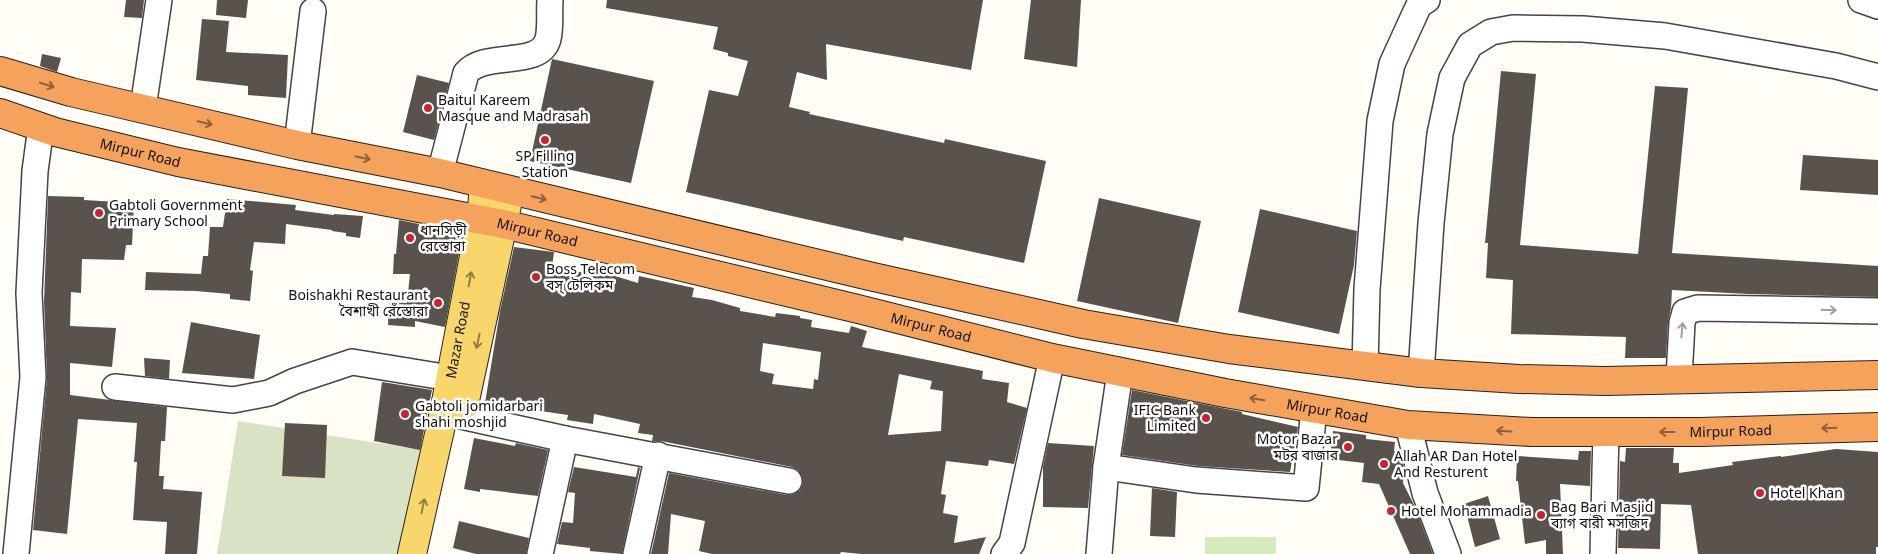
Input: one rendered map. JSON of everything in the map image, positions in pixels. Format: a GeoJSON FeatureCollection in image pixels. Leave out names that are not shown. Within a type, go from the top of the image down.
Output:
{"type":"FeatureCollection","features":[{"type":"Feature","properties":{"kind":"highway"},"geometry":{"type":"LineString","coordinates":[[0,71],[71,92],[297,145],[440,174],[1083,324],[1229,350],[1421,373],[1519,379],[1605,381],[1878,375]]}},
{"type":"Feature","properties":{"kind":"highway","name":"Mirpur Road"},"geometry":{"type":"LineString","coordinates":[[0,112],[41,127],[178,162],[492,222],[858,309],[1052,358],[1408,426],[1531,432],[1700,432],[1878,427]]}},
{"type":"Feature","properties":{"kind":"main road","name":"Mazar Road"},"geometry":{"type":"LineString","coordinates":[[431,554],[461,416],[492,222],[484,185]]}},
{"type":"Feature","properties":{"kind":"main road","name":"Mazar Road"},"geometry":{"type":"LineString","coordinates":[[412,554],[450,378],[492,222],[510,191]]}},
{"type":"Feature","properties":{"kind":"street"},"geometry":{"type":"LineString","coordinates":[[143,108],[158,0]]}},
{"type":"Feature","properties":{"kind":"street"},"geometry":{"type":"LineString","coordinates":[[440,174],[466,72],[480,62],[532,55],[543,49],[548,40],[550,0]]}},
{"type":"Feature","properties":{"kind":"street"},"geometry":{"type":"LineString","coordinates":[[1365,366],[1367,280],[1380,120],[1392,64],[1420,5],[1428,0]]}},
{"type":"Feature","properties":{"kind":"street"},"geometry":{"type":"LineString","coordinates":[[1861,0],[1878,6]]}},
{"type":"Feature","properties":{"kind":"street"},"geometry":{"type":"LineString","coordinates":[[297,145],[313,11]]}},
{"type":"Feature","properties":{"kind":"street"},"geometry":{"type":"LineString","coordinates":[[1421,373],[1431,224],[1440,134],[1452,78],[1470,45],[1491,32],[1514,28],[1583,29],[1664,36],[1836,66],[1878,77]]}},
{"type":"Feature","properties":{"kind":"street"},"geometry":{"type":"LineString","coordinates":[[16,554],[33,377],[29,293],[35,171],[41,127]]}},
{"type":"Feature","properties":{"kind":"street"},"geometry":{"type":"LineString","coordinates":[[1679,378],[1682,323],[1685,312],[1698,308],[1878,311]]}},
{"type":"Feature","properties":{"kind":"street"},"geometry":{"type":"LineString","coordinates":[[1004,554],[1012,543],[1052,358]]}},
{"type":"Feature","properties":{"kind":"street"},"geometry":{"type":"LineString","coordinates":[[115,387],[233,400],[269,393],[295,381],[352,362],[450,378]]}},
{"type":"Feature","properties":{"kind":"street"},"geometry":{"type":"LineString","coordinates":[[1099,554],[1106,467],[1120,372]]}},
{"type":"Feature","properties":{"kind":"street"},"geometry":{"type":"LineString","coordinates":[[1106,467],[1196,480],[1306,488],[1314,409]]}},
{"type":"Feature","properties":{"kind":"street"},"geometry":{"type":"LineString","coordinates":[[461,416],[565,439],[789,481]]}},
{"type":"Feature","properties":{"kind":"street"},"geometry":{"type":"LineString","coordinates":[[1408,426],[1424,493],[1448,554]]}},
{"type":"Feature","properties":{"kind":"street"},"geometry":{"type":"LineString","coordinates":[[1604,554],[1606,432]]}},
{"type":"Feature","properties":{"kind":"street"},"geometry":{"type":"LineString","coordinates":[[540,554],[565,439]]}},
{"type":"Feature","properties":{"kind":"street"},"geometry":{"type":"LineString","coordinates":[[636,554],[658,455]]}},
{"type":"Feature","properties":{"kind":"green space"},"geometry":{"type":"Polygon","coordinates":[[[238,421],[422,450],[405,554],[217,554],[238,421]]]}},
{"type":"Feature","properties":{"kind":"green space"},"geometry":{"type":"Polygon","coordinates":[[[1205,537],[1276,537],[1276,554],[1205,554],[1205,537]]]}},
{"type":"Feature","properties":{"kind":"building"},"geometry":{"type":"Polygon","coordinates":[[[126,0],[144,0],[142,18],[124,17],[126,0]]]}},
{"type":"Feature","properties":{"kind":"building"},"geometry":{"type":"Polygon","coordinates":[[[217,0],[248,0],[246,18],[216,15],[217,0]]]}},
{"type":"Feature","properties":{"kind":"building"},"geometry":{"type":"Polygon","coordinates":[[[607,0],[983,0],[971,70],[826,44],[827,80],[797,72],[789,107],[810,112],[809,114],[944,143],[945,139],[1046,161],[1024,263],[904,237],[903,241],[686,192],[709,90],[738,96],[748,61],[728,56],[728,53],[713,49],[718,27],[606,8],[607,0]]]}},
{"type":"Feature","properties":{"kind":"building"},"geometry":{"type":"Polygon","coordinates":[[[1031,0],[1081,0],[1077,67],[1024,59],[1031,0]]]}},
{"type":"Feature","properties":{"kind":"building"},"geometry":{"type":"Polygon","coordinates":[[[202,19],[229,21],[226,52],[288,55],[286,98],[248,95],[248,86],[196,80],[202,19]]]}},
{"type":"Feature","properties":{"kind":"building"},"geometry":{"type":"Polygon","coordinates":[[[42,54],[61,58],[57,72],[40,66],[42,54]]]}},
{"type":"Feature","properties":{"kind":"building"},"geometry":{"type":"Polygon","coordinates":[[[552,59],[654,81],[631,183],[530,161],[552,59]]]}},
{"type":"Feature","properties":{"kind":"building"},"geometry":{"type":"Polygon","coordinates":[[[1501,71],[1536,74],[1520,245],[1638,254],[1655,86],[1688,88],[1672,253],[1878,266],[1878,297],[1672,290],[1666,358],[1625,358],[1626,337],[1511,334],[1513,280],[1486,278],[1488,243],[1485,243],[1501,71]]]}},
{"type":"Feature","properties":{"kind":"building","name":"Baitul Kareem Masque and Madrasah"},"geometry":{"type":"Polygon","coordinates":[[[417,75],[449,83],[434,140],[403,132],[417,75]]]}},
{"type":"Feature","properties":{"kind":"building"},"geometry":{"type":"Polygon","coordinates":[[[1803,155],[1878,160],[1878,195],[1800,190],[1803,155]]]}},
{"type":"Feature","properties":{"kind":"building"},"geometry":{"type":"Polygon","coordinates":[[[48,196],[84,197],[84,200],[134,203],[132,245],[126,245],[124,260],[82,259],[81,293],[71,292],[70,326],[116,328],[112,367],[70,363],[70,395],[167,407],[165,441],[161,441],[159,476],[164,476],[163,489],[202,492],[197,554],[165,554],[167,522],[133,520],[137,462],[134,462],[137,423],[78,419],[67,534],[33,530],[47,378],[44,302],[48,196]]]}},
{"type":"Feature","properties":{"kind":"building"},"geometry":{"type":"Polygon","coordinates":[[[1099,198],[1201,221],[1178,323],[1077,301],[1099,198]]]}},
{"type":"Feature","properties":{"kind":"building"},"geometry":{"type":"Polygon","coordinates":[[[227,199],[296,205],[295,210],[334,215],[363,216],[360,238],[346,236],[346,233],[332,230],[286,224],[285,244],[254,242],[250,270],[253,271],[250,301],[230,299],[230,294],[145,290],[146,272],[201,274],[203,256],[208,256],[210,227],[223,227],[227,199]]]}},
{"type":"Feature","properties":{"kind":"building"},"geometry":{"type":"Polygon","coordinates":[[[1260,209],[1357,231],[1354,265],[1339,334],[1238,312],[1260,209]]]}},
{"type":"Feature","properties":{"kind":"building"},"geometry":{"type":"Polygon","coordinates":[[[399,220],[419,224],[418,229],[423,230],[422,233],[452,235],[452,237],[462,238],[445,327],[415,321],[415,327],[388,325],[389,302],[407,303],[410,274],[393,274],[399,220]]]}},
{"type":"Feature","properties":{"kind":"building"},"geometry":{"type":"Polygon","coordinates":[[[514,247],[554,252],[552,267],[591,274],[592,269],[638,283],[639,276],[694,288],[692,297],[712,300],[740,308],[740,311],[775,317],[776,313],[800,316],[800,318],[812,320],[811,327],[849,333],[851,326],[867,331],[862,347],[983,371],[982,379],[1009,383],[1007,402],[1027,408],[1014,464],[989,460],[988,466],[946,461],[941,494],[946,495],[943,513],[958,516],[954,543],[986,537],[979,554],[861,554],[841,552],[840,554],[712,554],[699,551],[705,521],[671,514],[668,554],[651,554],[669,473],[787,495],[794,494],[800,490],[803,483],[802,476],[798,470],[792,467],[661,441],[652,441],[653,435],[638,433],[640,424],[594,414],[593,424],[567,420],[568,415],[485,403],[500,311],[514,247]],[[763,343],[760,371],[774,374],[772,384],[813,389],[814,379],[818,380],[821,352],[763,343]],[[899,374],[888,435],[941,431],[943,391],[930,389],[932,381],[899,374]]]}},
{"type":"Feature","properties":{"kind":"building"},"geometry":{"type":"Polygon","coordinates":[[[191,322],[260,335],[254,379],[182,373],[191,322]]]}},
{"type":"Feature","properties":{"kind":"building"},"geometry":{"type":"Polygon","coordinates":[[[144,358],[170,360],[169,379],[145,376],[144,358]]]}},
{"type":"Feature","properties":{"kind":"building","name":"Gabtoli jomidarbari shahi moshjid"},"geometry":{"type":"Polygon","coordinates":[[[382,382],[432,390],[420,450],[374,441],[382,382]]]}},
{"type":"Feature","properties":{"kind":"building"},"geometry":{"type":"Polygon","coordinates":[[[1132,390],[1242,412],[1242,414],[1298,427],[1290,472],[1198,466],[1122,455],[1132,390]]]}},
{"type":"Feature","properties":{"kind":"building"},"geometry":{"type":"Polygon","coordinates":[[[285,423],[327,425],[325,478],[282,476],[285,423]]]}},
{"type":"Feature","properties":{"kind":"building"},"geometry":{"type":"Polygon","coordinates":[[[1333,431],[1366,435],[1366,439],[1395,442],[1394,451],[1400,452],[1404,468],[1403,483],[1416,509],[1433,554],[1410,554],[1379,484],[1362,482],[1364,463],[1330,459],[1333,431]]]}},
{"type":"Feature","properties":{"kind":"building"},"geometry":{"type":"Polygon","coordinates":[[[474,438],[515,446],[516,443],[548,450],[538,496],[480,489],[480,492],[464,489],[474,438]]]}},
{"type":"Feature","properties":{"kind":"building"},"geometry":{"type":"Polygon","coordinates":[[[1048,443],[1094,446],[1088,508],[1043,507],[1043,467],[1048,443]]]}},
{"type":"Feature","properties":{"kind":"building"},"geometry":{"type":"Polygon","coordinates":[[[1626,448],[1674,448],[1673,463],[1679,463],[1679,473],[1733,465],[1732,462],[1836,449],[1878,452],[1878,547],[1876,547],[1876,554],[1698,554],[1691,505],[1661,504],[1660,549],[1618,548],[1620,461],[1625,462],[1626,448]]]}},
{"type":"Feature","properties":{"kind":"building"},"geometry":{"type":"Polygon","coordinates":[[[1579,451],[1591,451],[1590,486],[1560,484],[1563,554],[1546,554],[1546,540],[1525,544],[1518,481],[1516,481],[1517,456],[1578,460],[1579,451]]]}},
{"type":"Feature","properties":{"kind":"building"},"geometry":{"type":"Polygon","coordinates":[[[574,467],[636,477],[638,467],[640,468],[622,554],[590,551],[590,548],[557,544],[562,522],[573,523],[575,493],[568,492],[574,467]]]}},
{"type":"Feature","properties":{"kind":"building"},"geometry":{"type":"Polygon","coordinates":[[[1152,488],[1177,492],[1175,537],[1150,536],[1152,488]]]}},
{"type":"Feature","properties":{"kind":"building"},"geometry":{"type":"Polygon","coordinates":[[[1488,496],[1500,539],[1475,547],[1464,504],[1488,496]]]}},
{"type":"Feature","properties":{"kind":"building"},"geometry":{"type":"Polygon","coordinates":[[[459,521],[529,538],[526,554],[476,554],[453,548],[459,521]]]}},
{"type":"Feature","properties":{"kind":"place","name":"Baitul Kareem Masque and Madrasah"},"geometry":{"type":"Point","coordinates":[428,108]}},
{"type":"Feature","properties":{"kind":"place","name":"SP Filling Station"},"geometry":{"type":"Point","coordinates":[545,140]}},
{"type":"Feature","properties":{"kind":"place","name":"Gabtoli Government Primary School"},"geometry":{"type":"Point","coordinates":[99,213]}},
{"type":"Feature","properties":{"kind":"place","name":"ধানসিড়ী রেস্তোরা"},"geometry":{"type":"Point","coordinates":[410,238]}},
{"type":"Feature","properties":{"kind":"place","name":"Boss Telecom বস্ টেলিকম"},"geometry":{"type":"Point","coordinates":[536,277]}},
{"type":"Feature","properties":{"kind":"place","name":"Boishakhi Restaurant বৈশাখী রেঁস্তোরা"},"geometry":{"type":"Point","coordinates":[438,303]}},
{"type":"Feature","properties":{"kind":"place","name":"Gabtoli jomidarbari shahi moshjid"},"geometry":{"type":"Point","coordinates":[405,414]}},
{"type":"Feature","properties":{"kind":"place","name":"IFIC Bank Limited"},"geometry":{"type":"Point","coordinates":[1206,418]}},
{"type":"Feature","properties":{"kind":"place","name":"Motor Bazar মটর বাজার"},"geometry":{"type":"Point","coordinates":[1348,447]}},
{"type":"Feature","properties":{"kind":"place","name":"Allah AR Dan Hotel And Resturent"},"geometry":{"type":"Point","coordinates":[1384,464]}},
{"type":"Feature","properties":{"kind":"place","name":"Hotel Khan"},"geometry":{"type":"Point","coordinates":[1760,493]}},
{"type":"Feature","properties":{"kind":"place","name":"Hotel Mohammadia"},"geometry":{"type":"Point","coordinates":[1391,511]}},
{"type":"Feature","properties":{"kind":"place","name":"Bag Bari Masjid ব্যাগ বারী মসজিদ"},"geometry":{"type":"Point","coordinates":[1541,515]}}]}
